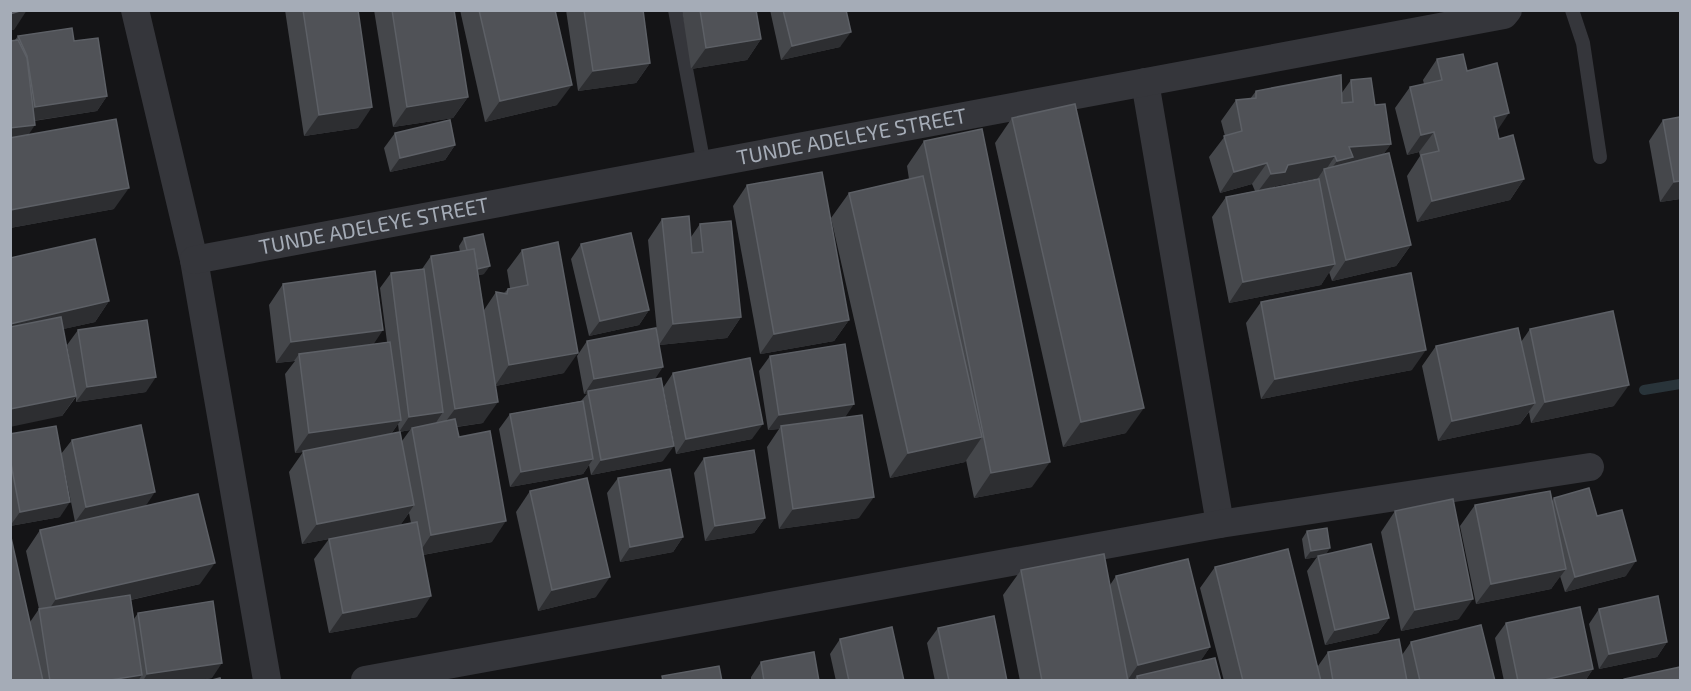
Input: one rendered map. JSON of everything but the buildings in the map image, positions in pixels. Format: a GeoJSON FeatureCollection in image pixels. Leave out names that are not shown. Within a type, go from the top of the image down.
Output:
{"type":"FeatureCollection","features":[{"type":"Feature","properties":{"kind":"street"},"geometry":{"type":"LineString","coordinates":[[135,10],[194,260],[267,681]]}},
{"type":"Feature","properties":{"kind":"street","name":"TUNDE ADELEYE STREET"},"geometry":{"type":"LineString","coordinates":[[194,260],[1504,15],[1508,10]]}},
{"type":"Feature","properties":{"kind":"street"},"geometry":{"type":"LineString","coordinates":[[1145,82],[1220,524]]}},
{"type":"Feature","properties":{"kind":"street"},"geometry":{"type":"LineString","coordinates":[[365,681],[1220,524],[1590,467]]}},
{"type":"Feature","properties":{"kind":"lane"},"geometry":{"type":"LineString","coordinates":[[675,10],[704,165]]}},
{"type":"Feature","properties":{"kind":"lane"},"geometry":{"type":"LineString","coordinates":[[1572,10],[1583,43],[1600,157]]}},
{"type":"Feature","properties":{"kind":"waterway"},"geometry":{"type":"LineString","coordinates":[[1644,390],[1680,384]]}}]}
